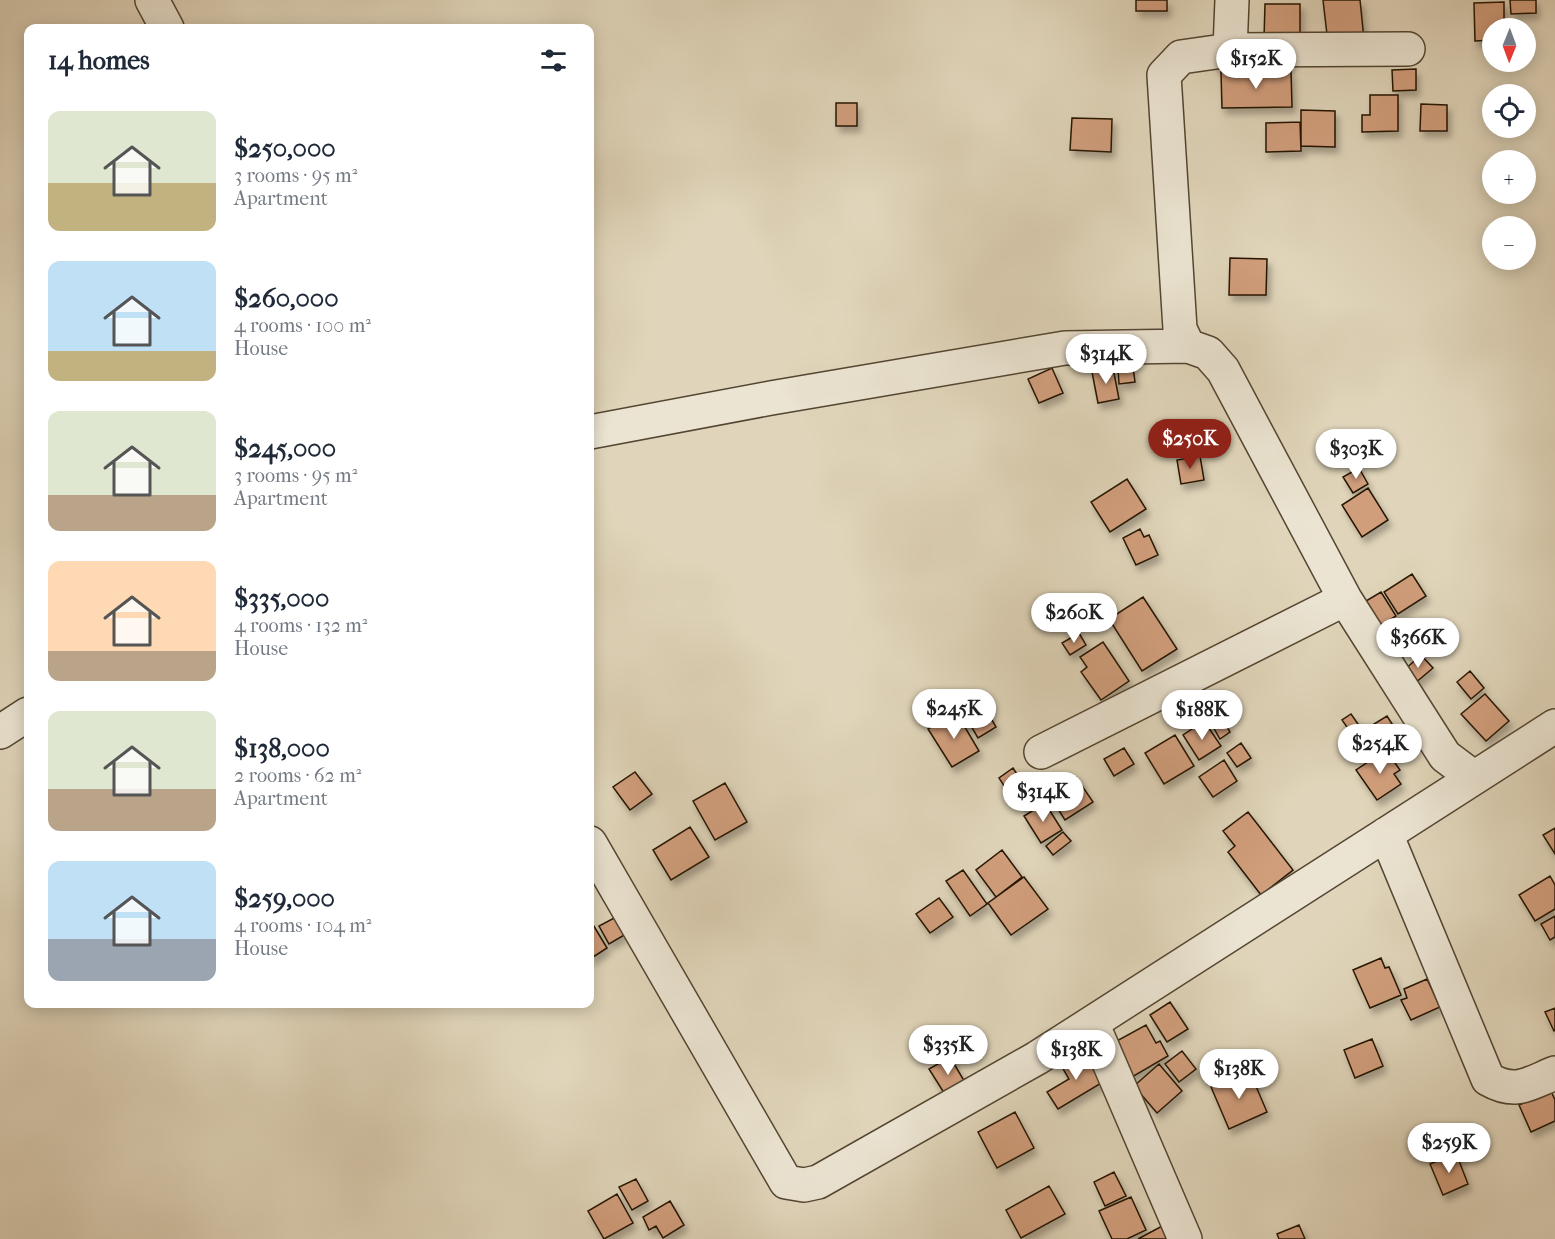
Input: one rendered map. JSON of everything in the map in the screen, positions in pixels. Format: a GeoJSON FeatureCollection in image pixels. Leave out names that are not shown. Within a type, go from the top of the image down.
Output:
{"type":"FeatureCollection","features":[{"type":"Feature","properties":{"kind":"street"},"geometry":{"type":"LineString","coordinates":[[152,0],[165,24]]}},
{"type":"Feature","properties":{"kind":"street"},"geometry":{"type":"LineString","coordinates":[[1230,50],[1232,0]]}},
{"type":"Feature","properties":{"kind":"street"},"geometry":{"type":"LineString","coordinates":[[1188,346],[1180,328],[1164,75],[1181,57],[1230,50],[1408,49]]}},
{"type":"Feature","properties":{"kind":"street"},"geometry":{"type":"LineString","coordinates":[[594,431],[783,396],[1065,348],[1188,346],[1208,353],[1223,370],[1345,599],[1445,756],[1473,777]]}},
{"type":"Feature","properties":{"kind":"street"},"geometry":{"type":"LineString","coordinates":[[1041,752],[1345,599]]}},
{"type":"Feature","properties":{"kind":"street"},"geometry":{"type":"LineString","coordinates":[[0,732],[24,717]]}},
{"type":"Feature","properties":{"kind":"street"},"geometry":{"type":"LineString","coordinates":[[594,850],[786,1182],[804,1185],[818,1182],[1037,1058],[1555,726]]}},
{"type":"Feature","properties":{"kind":"street"},"geometry":{"type":"LineString","coordinates":[[1386,834],[1488,1079],[1503,1088],[1516,1088],[1555,1073]]}},
{"type":"Feature","properties":{"kind":"street"},"geometry":{"type":"LineString","coordinates":[[1092,1023],[1185,1239]]}},
{"type":"Feature","properties":{"kind":"building"},"geometry":{"type":"Polygon","coordinates":[[[1136,0],[1167,0],[1167,11],[1136,11],[1136,0]]]}},
{"type":"Feature","properties":{"kind":"building"},"geometry":{"type":"Polygon","coordinates":[[[1323,0],[1360,0],[1364,39],[1328,43],[1323,0]]]}},
{"type":"Feature","properties":{"kind":"building"},"geometry":{"type":"Polygon","coordinates":[[[1510,0],[1536,0],[1536,13],[1511,14],[1510,0]]]}},
{"type":"Feature","properties":{"kind":"building"},"geometry":{"type":"Polygon","coordinates":[[[1504,2],[1504,18],[1482,18],[1482,41],[1475,41],[1474,3],[1504,2]]]}},
{"type":"Feature","properties":{"kind":"building"},"geometry":{"type":"Polygon","coordinates":[[[1265,4],[1300,4],[1300,39],[1264,39],[1265,4]]]}},
{"type":"Feature","properties":{"kind":"building"},"geometry":{"type":"Polygon","coordinates":[[[1416,69],[1416,90],[1393,91],[1392,70],[1416,69]]]}},
{"type":"Feature","properties":{"kind":"building"},"geometry":{"type":"Polygon","coordinates":[[[1291,71],[1292,107],[1222,108],[1221,72],[1291,71]]]}},
{"type":"Feature","properties":{"kind":"building"},"geometry":{"type":"Polygon","coordinates":[[[1370,95],[1398,95],[1398,131],[1362,132],[1362,115],[1370,115],[1370,95]]]}},
{"type":"Feature","properties":{"kind":"building"},"geometry":{"type":"Polygon","coordinates":[[[836,103],[857,103],[857,126],[836,126],[836,103]]]}},
{"type":"Feature","properties":{"kind":"building"},"geometry":{"type":"Polygon","coordinates":[[[1421,104],[1447,105],[1447,131],[1420,131],[1421,104]]]}},
{"type":"Feature","properties":{"kind":"building"},"geometry":{"type":"Polygon","coordinates":[[[1301,110],[1335,111],[1335,147],[1301,146],[1301,110]]]}},
{"type":"Feature","properties":{"kind":"building"},"geometry":{"type":"Polygon","coordinates":[[[1072,118],[1112,119],[1111,152],[1070,150],[1072,118]]]}},
{"type":"Feature","properties":{"kind":"building"},"geometry":{"type":"Polygon","coordinates":[[[1300,122],[1301,151],[1266,152],[1266,123],[1300,122]]]}},
{"type":"Feature","properties":{"kind":"building"},"geometry":{"type":"Polygon","coordinates":[[[1230,258],[1267,259],[1266,295],[1229,295],[1230,258]]]}},
{"type":"Feature","properties":{"kind":"building"},"geometry":{"type":"Polygon","coordinates":[[[1133,367],[1135,382],[1119,384],[1118,369],[1133,367]]]}},
{"type":"Feature","properties":{"kind":"building"},"geometry":{"type":"Polygon","coordinates":[[[1052,368],[1063,393],[1039,403],[1028,379],[1052,368]]]}},
{"type":"Feature","properties":{"kind":"building"},"geometry":{"type":"Polygon","coordinates":[[[1113,368],[1119,399],[1098,403],[1092,372],[1113,368]]]}},
{"type":"Feature","properties":{"kind":"building"},"geometry":{"type":"Polygon","coordinates":[[[1200,456],[1204,480],[1181,484],[1177,460],[1200,456]]]}},
{"type":"Feature","properties":{"kind":"building"},"geometry":{"type":"Polygon","coordinates":[[[1359,468],[1368,484],[1353,493],[1343,477],[1359,468]]]}},
{"type":"Feature","properties":{"kind":"building"},"geometry":{"type":"Polygon","coordinates":[[[1127,479],[1146,509],[1110,532],[1091,502],[1127,479]]]}},
{"type":"Feature","properties":{"kind":"building"},"geometry":{"type":"Polygon","coordinates":[[[1368,488],[1388,520],[1362,537],[1342,505],[1368,488]]]}},
{"type":"Feature","properties":{"kind":"building"},"geometry":{"type":"Polygon","coordinates":[[[1140,529],[1144,537],[1149,535],[1158,555],[1136,565],[1123,538],[1140,529]]]}},
{"type":"Feature","properties":{"kind":"building"},"geometry":{"type":"Polygon","coordinates":[[[1412,574],[1426,596],[1398,614],[1384,592],[1412,574]]]}},
{"type":"Feature","properties":{"kind":"building"},"geometry":{"type":"Polygon","coordinates":[[[1381,592],[1396,616],[1377,628],[1361,604],[1381,592]]]}},
{"type":"Feature","properties":{"kind":"building"},"geometry":{"type":"Polygon","coordinates":[[[1143,597],[1177,649],[1142,671],[1109,619],[1143,597]]]}},
{"type":"Feature","properties":{"kind":"building"},"geometry":{"type":"Polygon","coordinates":[[[1079,633],[1086,645],[1070,655],[1062,643],[1079,633]]]}},
{"type":"Feature","properties":{"kind":"building"},"geometry":{"type":"Polygon","coordinates":[[[1103,642],[1129,681],[1101,700],[1081,672],[1087,667],[1080,657],[1103,642]]]}},
{"type":"Feature","properties":{"kind":"building"},"geometry":{"type":"Polygon","coordinates":[[[1421,655],[1433,668],[1414,684],[1403,671],[1421,655]]]}},
{"type":"Feature","properties":{"kind":"building"},"geometry":{"type":"Polygon","coordinates":[[[1470,671],[1484,688],[1471,699],[1457,682],[1470,671]]]}},
{"type":"Feature","properties":{"kind":"building"},"geometry":{"type":"Polygon","coordinates":[[[1485,694],[1509,721],[1486,741],[1461,714],[1485,694]]]}},
{"type":"Feature","properties":{"kind":"building"},"geometry":{"type":"Polygon","coordinates":[[[982,703],[996,727],[978,738],[964,714],[982,703]]]}},
{"type":"Feature","properties":{"kind":"building"},"geometry":{"type":"Polygon","coordinates":[[[956,712],[979,751],[952,767],[928,729],[956,712]]]}},
{"type":"Feature","properties":{"kind":"building"},"geometry":{"type":"Polygon","coordinates":[[[1351,714],[1358,724],[1349,730],[1342,720],[1351,714]]]}},
{"type":"Feature","properties":{"kind":"building"},"geometry":{"type":"Polygon","coordinates":[[[1387,716],[1394,727],[1381,735],[1374,724],[1387,716]]]}},
{"type":"Feature","properties":{"kind":"building"},"geometry":{"type":"Polygon","coordinates":[[[1222,719],[1230,732],[1220,739],[1212,725],[1222,719]]]}},
{"type":"Feature","properties":{"kind":"building"},"geometry":{"type":"Polygon","coordinates":[[[1204,721],[1221,746],[1199,760],[1183,735],[1204,721]]]}},
{"type":"Feature","properties":{"kind":"building"},"geometry":{"type":"Polygon","coordinates":[[[1175,735],[1194,766],[1164,784],[1145,753],[1175,735]]]}},
{"type":"Feature","properties":{"kind":"building"},"geometry":{"type":"Polygon","coordinates":[[[1241,743],[1251,758],[1237,767],[1227,753],[1241,743]]]}},
{"type":"Feature","properties":{"kind":"building"},"geometry":{"type":"Polygon","coordinates":[[[1124,748],[1134,764],[1114,776],[1104,759],[1124,748]]]}},
{"type":"Feature","properties":{"kind":"building"},"geometry":{"type":"Polygon","coordinates":[[[1386,750],[1400,770],[1394,774],[1401,784],[1377,800],[1356,770],[1386,750]]]}},
{"type":"Feature","properties":{"kind":"building"},"geometry":{"type":"Polygon","coordinates":[[[1224,760],[1237,781],[1213,797],[1199,777],[1224,760]]]}},
{"type":"Feature","properties":{"kind":"building"},"geometry":{"type":"Polygon","coordinates":[[[1013,768],[1022,782],[1008,792],[999,778],[1013,768]]]}},
{"type":"Feature","properties":{"kind":"building"},"geometry":{"type":"Polygon","coordinates":[[[635,772],[652,794],[630,810],[613,787],[635,772]]]}},
{"type":"Feature","properties":{"kind":"building"},"geometry":{"type":"Polygon","coordinates":[[[1076,777],[1093,802],[1065,820],[1049,795],[1076,777]]]}},
{"type":"Feature","properties":{"kind":"building"},"geometry":{"type":"Polygon","coordinates":[[[1032,782],[1042,799],[1026,809],[1015,793],[1032,782]]]}},
{"type":"Feature","properties":{"kind":"building"},"geometry":{"type":"Polygon","coordinates":[[[725,783],[747,822],[715,840],[693,801],[725,783]]]}},
{"type":"Feature","properties":{"kind":"building"},"geometry":{"type":"Polygon","coordinates":[[[1045,803],[1062,830],[1041,843],[1024,816],[1045,803]]]}},
{"type":"Feature","properties":{"kind":"building"},"geometry":{"type":"Polygon","coordinates":[[[1248,812],[1293,870],[1261,895],[1228,852],[1235,846],[1223,831],[1248,812]]]}},
{"type":"Feature","properties":{"kind":"building"},"geometry":{"type":"Polygon","coordinates":[[[690,827],[709,857],[671,880],[653,850],[690,827]]]}},
{"type":"Feature","properties":{"kind":"building"},"geometry":{"type":"Polygon","coordinates":[[[1555,828],[1555,854],[1543,835],[1555,828]]]}},
{"type":"Feature","properties":{"kind":"building"},"geometry":{"type":"Polygon","coordinates":[[[1063,832],[1071,841],[1053,855],[1046,846],[1063,832]]]}},
{"type":"Feature","properties":{"kind":"building"},"geometry":{"type":"Polygon","coordinates":[[[1002,850],[1022,877],[996,897],[976,870],[1002,850]]]}},
{"type":"Feature","properties":{"kind":"building"},"geometry":{"type":"Polygon","coordinates":[[[963,870],[987,904],[970,916],[946,881],[963,870]]]}},
{"type":"Feature","properties":{"kind":"building"},"geometry":{"type":"Polygon","coordinates":[[[1550,876],[1555,885],[1555,909],[1535,921],[1519,895],[1550,876]]]}},
{"type":"Feature","properties":{"kind":"building"},"geometry":{"type":"Polygon","coordinates":[[[1024,877],[1048,909],[1011,935],[988,903],[1024,877]]]}},
{"type":"Feature","properties":{"kind":"building"},"geometry":{"type":"Polygon","coordinates":[[[939,898],[953,917],[930,933],[916,914],[939,898]]]}},
{"type":"Feature","properties":{"kind":"building"},"geometry":{"type":"Polygon","coordinates":[[[1555,916],[1555,937],[1550,940],[1541,924],[1555,916]]]}},
{"type":"Feature","properties":{"kind":"building"},"geometry":{"type":"Polygon","coordinates":[[[616,917],[626,934],[609,944],[599,926],[616,917]]]}},
{"type":"Feature","properties":{"kind":"building"},"geometry":{"type":"Polygon","coordinates":[[[594,926],[607,948],[594,956],[594,926]]]}},
{"type":"Feature","properties":{"kind":"building"},"geometry":{"type":"Polygon","coordinates":[[[1381,958],[1385,968],[1389,967],[1401,995],[1370,1008],[1353,970],[1381,958]]]}},
{"type":"Feature","properties":{"kind":"building"},"geometry":{"type":"Polygon","coordinates":[[[1427,979],[1440,1007],[1411,1020],[1401,1000],[1407,998],[1404,989],[1427,979]]]}},
{"type":"Feature","properties":{"kind":"building"},"geometry":{"type":"Polygon","coordinates":[[[1170,1002],[1188,1029],[1167,1042],[1150,1015],[1170,1002]]]}},
{"type":"Feature","properties":{"kind":"building"},"geometry":{"type":"Polygon","coordinates":[[[1555,1008],[1555,1030],[1554,1031],[1545,1012],[1555,1008]]]}},
{"type":"Feature","properties":{"kind":"building"},"geometry":{"type":"Polygon","coordinates":[[[1146,1025],[1156,1043],[1160,1041],[1168,1056],[1132,1077],[1113,1043],[1146,1025]]]}},
{"type":"Feature","properties":{"kind":"building"},"geometry":{"type":"Polygon","coordinates":[[[1372,1039],[1383,1066],[1355,1078],[1344,1050],[1372,1039]]]}},
{"type":"Feature","properties":{"kind":"building"},"geometry":{"type":"Polygon","coordinates":[[[1182,1051],[1196,1069],[1179,1082],[1165,1064],[1182,1051]]]}},
{"type":"Feature","properties":{"kind":"building"},"geometry":{"type":"Polygon","coordinates":[[[1085,1053],[1103,1082],[1058,1109],[1047,1092],[1069,1079],[1062,1067],[1085,1053]]]}},
{"type":"Feature","properties":{"kind":"building"},"geometry":{"type":"Polygon","coordinates":[[[950,1057],[966,1084],[946,1096],[929,1069],[950,1057]]]}},
{"type":"Feature","properties":{"kind":"building"},"geometry":{"type":"Polygon","coordinates":[[[1159,1064],[1182,1091],[1157,1113],[1134,1086],[1159,1064]]]}},
{"type":"Feature","properties":{"kind":"building"},"geometry":{"type":"Polygon","coordinates":[[[1249,1070],[1267,1112],[1229,1129],[1211,1087],[1249,1070]]]}},
{"type":"Feature","properties":{"kind":"building"},"geometry":{"type":"Polygon","coordinates":[[[1551,1091],[1555,1100],[1555,1121],[1531,1132],[1519,1105],[1551,1091]]]}},
{"type":"Feature","properties":{"kind":"building"},"geometry":{"type":"Polygon","coordinates":[[[1015,1112],[1034,1148],[997,1168],[978,1132],[1015,1112]]]}},
{"type":"Feature","properties":{"kind":"building"},"geometry":{"type":"Polygon","coordinates":[[[1456,1153],[1468,1184],[1443,1195],[1430,1164],[1456,1153]]]}},
{"type":"Feature","properties":{"kind":"building"},"geometry":{"type":"Polygon","coordinates":[[[1114,1172],[1126,1196],[1105,1206],[1094,1182],[1114,1172]]]}},
{"type":"Feature","properties":{"kind":"building"},"geometry":{"type":"Polygon","coordinates":[[[636,1179],[648,1201],[632,1210],[619,1187],[636,1179]]]}},
{"type":"Feature","properties":{"kind":"building"},"geometry":{"type":"Polygon","coordinates":[[[1049,1186],[1065,1214],[1021,1238],[1006,1210],[1049,1186]]]}},
{"type":"Feature","properties":{"kind":"building"},"geometry":{"type":"Polygon","coordinates":[[[617,1194],[633,1223],[604,1239],[588,1211],[617,1194]]]}},
{"type":"Feature","properties":{"kind":"building"},"geometry":{"type":"Polygon","coordinates":[[[1131,1197],[1146,1230],[1127,1239],[1112,1239],[1099,1211],[1131,1197]]]}},
{"type":"Feature","properties":{"kind":"building"},"geometry":{"type":"Polygon","coordinates":[[[670,1201],[684,1225],[663,1238],[656,1226],[649,1230],[643,1217],[670,1201]]]}},
{"type":"Feature","properties":{"kind":"building"},"geometry":{"type":"Polygon","coordinates":[[[1164,1225],[1172,1239],[1138,1239],[1164,1225]]]}},
{"type":"Feature","properties":{"kind":"building"},"geometry":{"type":"Polygon","coordinates":[[[1299,1225],[1305,1239],[1279,1239],[1277,1234],[1299,1225]]]}}]}
